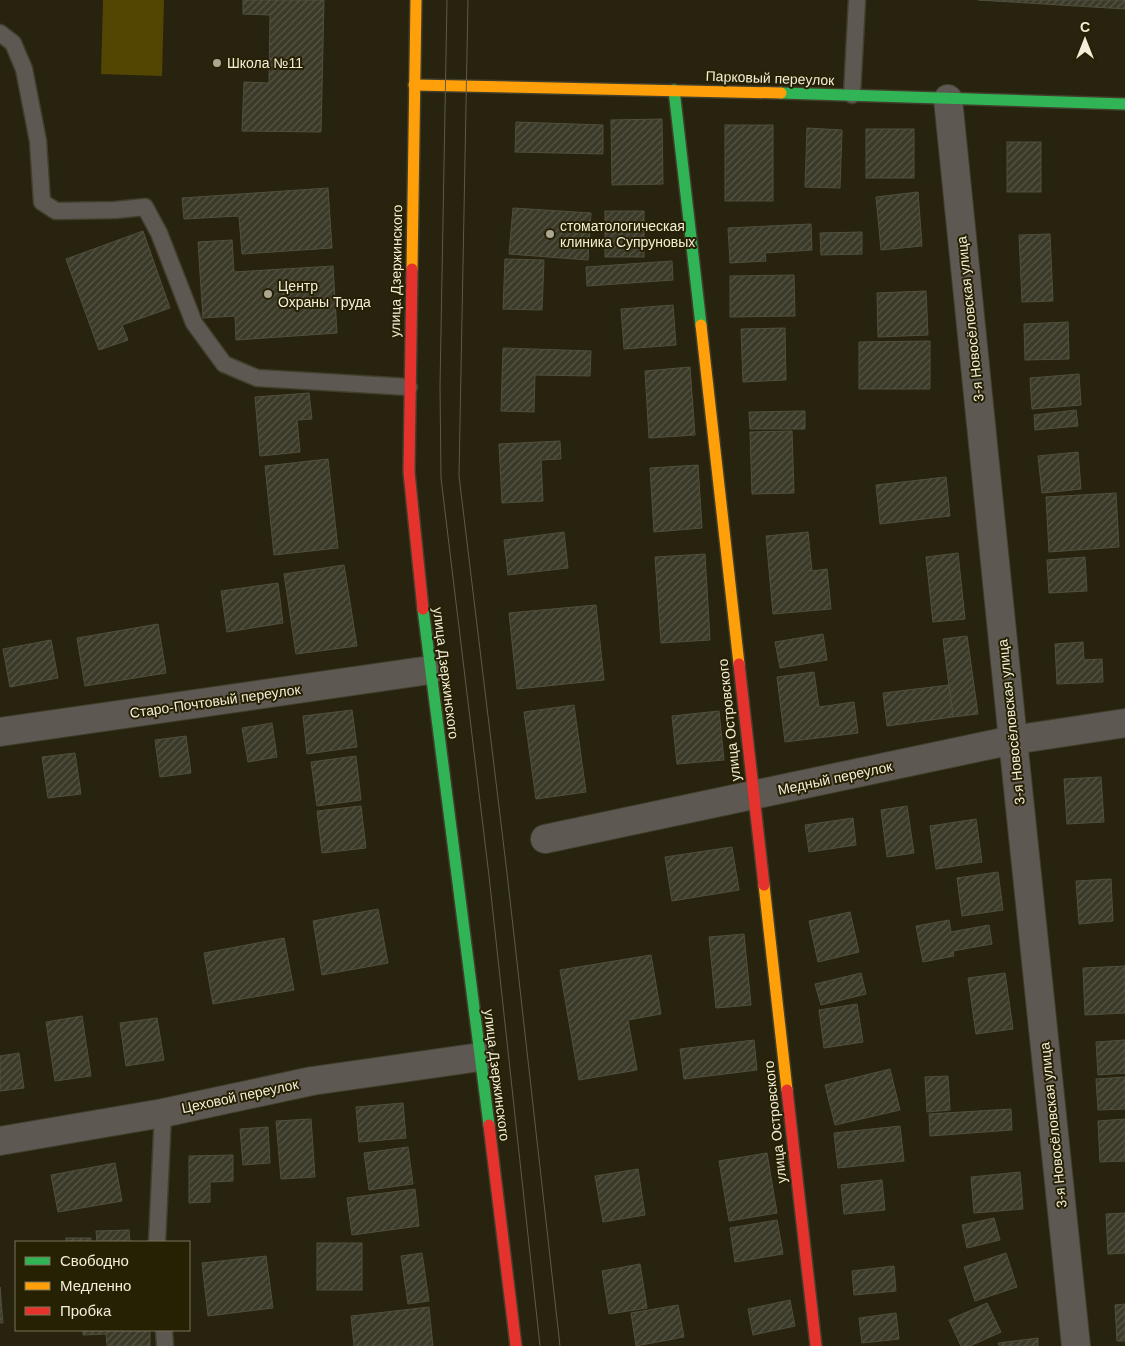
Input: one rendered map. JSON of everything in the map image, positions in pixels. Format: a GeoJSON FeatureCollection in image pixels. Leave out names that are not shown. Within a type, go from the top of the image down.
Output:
{"type":"FeatureCollection","features":[{"type":"Feature","properties":{"kind":"street","name":"улица Дзержинского"},"geometry":{"type":"LineString","coordinates":[[416,0],[409,472],[430,670],[516,1346]]}},
{"type":"Feature","properties":{"kind":"street","name":"Парковый переулок"},"geometry":{"type":"LineString","coordinates":[[414,85],[674,90],[1125,104]]}},
{"type":"Feature","properties":{"kind":"street","name":"улица Островского"},"geometry":{"type":"LineString","coordinates":[[674,90],[816,1346]]}},
{"type":"Feature","properties":{"kind":"street","name":"3-я Новосёловская улица"},"geometry":{"type":"LineString","coordinates":[[948,98],[1076,1346]]}},
{"type":"Feature","properties":{"kind":"street","name":"Старо-Почтовый переулок"},"geometry":{"type":"LineString","coordinates":[[0,732],[430,670]]}},
{"type":"Feature","properties":{"kind":"street","name":"Медный переулок"},"geometry":{"type":"LineString","coordinates":[[545,839],[1013,740],[1125,724]]}},
{"type":"Feature","properties":{"kind":"street","name":"Цеховой переулок"},"geometry":{"type":"LineString","coordinates":[[0,1142],[163,1113],[312,1081],[480,1057]]}},
{"type":"Feature","properties":{"kind":"lane"},"geometry":{"type":"LineString","coordinates":[[852,95],[857,0]]}},
{"type":"Feature","properties":{"kind":"lane"},"geometry":{"type":"LineString","coordinates":[[0,33],[13,43],[24,69],[38,141],[42,202],[56,211],[115,210],[144,207],[159,233],[194,323],[224,364],[257,378],[409,387]]}},
{"type":"Feature","properties":{"kind":"lane"},"geometry":{"type":"LineString","coordinates":[[157,1241],[163,1113]]}},
{"type":"Feature","properties":{"kind":"lane"},"geometry":{"type":"LineString","coordinates":[[164,1331],[165,1346]]}},
{"type":"Feature","properties":{"kind":"shaded area"},"geometry":{"type":"Polygon","coordinates":[[[103,0],[164,0],[162,76],[101,74],[103,0]]]}},
{"type":"Feature","properties":{"kind":"building","name":"Школа №11"},"geometry":{"type":"Polygon","coordinates":[[[243,0],[324,0],[321,132],[242,131],[244,82],[269,83],[270,15],[243,14],[243,0]]]}},
{"type":"Feature","properties":{"kind":"building"},"geometry":{"type":"Polygon","coordinates":[[[978,0],[1125,0],[1125,9],[978,0]]]}},
{"type":"Feature","properties":{"kind":"building"},"geometry":{"type":"Polygon","coordinates":[[[662,119],[663,184],[612,185],[611,120],[662,119]]]}},
{"type":"Feature","properties":{"kind":"building"},"geometry":{"type":"Polygon","coordinates":[[[516,122],[603,125],[603,154],[515,152],[516,122]]]}},
{"type":"Feature","properties":{"kind":"building"},"geometry":{"type":"Polygon","coordinates":[[[725,125],[773,125],[773,201],[725,201],[725,125]]]}},
{"type":"Feature","properties":{"kind":"building"},"geometry":{"type":"Polygon","coordinates":[[[807,128],[842,130],[840,188],[805,187],[807,128]]]}},
{"type":"Feature","properties":{"kind":"building"},"geometry":{"type":"Polygon","coordinates":[[[866,129],[914,129],[914,178],[866,178],[866,129]]]}},
{"type":"Feature","properties":{"kind":"building"},"geometry":{"type":"Polygon","coordinates":[[[1007,142],[1041,142],[1041,192],[1007,192],[1007,142]]]}},
{"type":"Feature","properties":{"kind":"building"},"geometry":{"type":"Polygon","coordinates":[[[328,188],[332,248],[242,254],[239,216],[184,219],[182,198],[328,188]]]}},
{"type":"Feature","properties":{"kind":"building"},"geometry":{"type":"Polygon","coordinates":[[[918,192],[922,246],[881,250],[876,197],[918,192]]]}},
{"type":"Feature","properties":{"kind":"building","name":"стоматологическая клиника Супруновых"},"geometry":{"type":"Polygon","coordinates":[[[513,208],[591,213],[588,260],[509,254],[513,208]]]}},
{"type":"Feature","properties":{"kind":"building"},"geometry":{"type":"Polygon","coordinates":[[[605,211],[644,211],[644,257],[605,257],[605,211]]]}},
{"type":"Feature","properties":{"kind":"building"},"geometry":{"type":"Polygon","coordinates":[[[811,224],[812,250],[765,253],[766,261],[730,263],[728,228],[811,224]]]}},
{"type":"Feature","properties":{"kind":"building"},"geometry":{"type":"Polygon","coordinates":[[[143,231],[170,308],[122,325],[128,340],[99,350],[66,259],[143,231]]]}},
{"type":"Feature","properties":{"kind":"building"},"geometry":{"type":"Polygon","coordinates":[[[862,232],[862,254],[821,255],[820,233],[862,232]]]}},
{"type":"Feature","properties":{"kind":"building"},"geometry":{"type":"Polygon","coordinates":[[[1050,234],[1053,301],[1022,302],[1019,235],[1050,234]]]}},
{"type":"Feature","properties":{"kind":"building","name":"Центр Охраны Труда"},"geometry":{"type":"Polygon","coordinates":[[[232,240],[234,272],[333,266],[337,333],[236,340],[235,316],[203,318],[198,242],[232,240]]]}},
{"type":"Feature","properties":{"kind":"building"},"geometry":{"type":"Polygon","coordinates":[[[505,259],[544,260],[542,310],[503,309],[505,259]]]}},
{"type":"Feature","properties":{"kind":"building"},"geometry":{"type":"Polygon","coordinates":[[[672,261],[673,280],[587,286],[586,267],[672,261]]]}},
{"type":"Feature","properties":{"kind":"building"},"geometry":{"type":"Polygon","coordinates":[[[794,275],[795,316],[730,317],[730,276],[794,275]]]}},
{"type":"Feature","properties":{"kind":"building"},"geometry":{"type":"Polygon","coordinates":[[[926,291],[928,335],[878,337],[877,293],[926,291]]]}},
{"type":"Feature","properties":{"kind":"building"},"geometry":{"type":"Polygon","coordinates":[[[673,305],[676,345],[624,349],[621,309],[673,305]]]}},
{"type":"Feature","properties":{"kind":"building"},"geometry":{"type":"Polygon","coordinates":[[[1068,322],[1069,359],[1025,360],[1024,324],[1068,322]]]}},
{"type":"Feature","properties":{"kind":"building"},"geometry":{"type":"Polygon","coordinates":[[[785,328],[786,380],[743,382],[741,329],[785,328]]]}},
{"type":"Feature","properties":{"kind":"building"},"geometry":{"type":"Polygon","coordinates":[[[930,341],[930,389],[859,389],[859,342],[930,341]]]}},
{"type":"Feature","properties":{"kind":"building"},"geometry":{"type":"Polygon","coordinates":[[[503,348],[591,351],[590,376],[535,375],[534,412],[501,411],[503,348]]]}},
{"type":"Feature","properties":{"kind":"building"},"geometry":{"type":"Polygon","coordinates":[[[690,367],[695,435],[649,438],[645,371],[690,367]]]}},
{"type":"Feature","properties":{"kind":"building"},"geometry":{"type":"Polygon","coordinates":[[[1079,374],[1081,405],[1032,409],[1030,378],[1079,374]]]}},
{"type":"Feature","properties":{"kind":"building"},"geometry":{"type":"Polygon","coordinates":[[[309,393],[312,419],[297,420],[300,452],[260,456],[255,397],[309,393]]]}},
{"type":"Feature","properties":{"kind":"building"},"geometry":{"type":"Polygon","coordinates":[[[1076,410],[1078,426],[1035,430],[1034,415],[1076,410]]]}},
{"type":"Feature","properties":{"kind":"building"},"geometry":{"type":"Polygon","coordinates":[[[805,411],[805,429],[750,429],[749,412],[805,411]]]}},
{"type":"Feature","properties":{"kind":"building"},"geometry":{"type":"Polygon","coordinates":[[[792,431],[794,493],[752,494],[750,432],[792,431]]]}},
{"type":"Feature","properties":{"kind":"building"},"geometry":{"type":"Polygon","coordinates":[[[560,441],[561,459],[541,460],[543,501],[502,503],[499,444],[560,441]]]}},
{"type":"Feature","properties":{"kind":"building"},"geometry":{"type":"Polygon","coordinates":[[[1078,452],[1081,489],[1042,493],[1038,456],[1078,452]]]}},
{"type":"Feature","properties":{"kind":"building"},"geometry":{"type":"Polygon","coordinates":[[[328,459],[338,548],[274,555],[265,466],[328,459]]]}},
{"type":"Feature","properties":{"kind":"building"},"geometry":{"type":"Polygon","coordinates":[[[698,465],[702,528],[654,532],[650,468],[698,465]]]}},
{"type":"Feature","properties":{"kind":"building"},"geometry":{"type":"Polygon","coordinates":[[[946,477],[950,516],[880,524],[876,485],[946,477]]]}},
{"type":"Feature","properties":{"kind":"building"},"geometry":{"type":"Polygon","coordinates":[[[1116,493],[1119,547],[1049,552],[1046,497],[1116,493]]]}},
{"type":"Feature","properties":{"kind":"building"},"geometry":{"type":"Polygon","coordinates":[[[564,532],[568,568],[508,575],[504,540],[564,532]]]}},
{"type":"Feature","properties":{"kind":"building"},"geometry":{"type":"Polygon","coordinates":[[[808,532],[812,571],[827,569],[831,609],[773,614],[766,536],[808,532]]]}},
{"type":"Feature","properties":{"kind":"building"},"geometry":{"type":"Polygon","coordinates":[[[958,553],[965,619],[933,622],[926,557],[958,553]]]}},
{"type":"Feature","properties":{"kind":"building"},"geometry":{"type":"Polygon","coordinates":[[[705,554],[710,640],[661,643],[655,557],[705,554]]]}},
{"type":"Feature","properties":{"kind":"building"},"geometry":{"type":"Polygon","coordinates":[[[1085,557],[1087,591],[1049,593],[1047,560],[1085,557]]]}},
{"type":"Feature","properties":{"kind":"building"},"geometry":{"type":"Polygon","coordinates":[[[344,565],[357,646],[296,654],[284,574],[344,565]]]}},
{"type":"Feature","properties":{"kind":"building"},"geometry":{"type":"Polygon","coordinates":[[[278,583],[283,623],[227,632],[221,591],[278,583]]]}},
{"type":"Feature","properties":{"kind":"building"},"geometry":{"type":"Polygon","coordinates":[[[596,605],[604,680],[517,689],[509,613],[596,605]]]}},
{"type":"Feature","properties":{"kind":"building"},"geometry":{"type":"Polygon","coordinates":[[[158,624],[166,673],[85,686],[77,638],[158,624]]]}},
{"type":"Feature","properties":{"kind":"building"},"geometry":{"type":"Polygon","coordinates":[[[823,634],[827,660],[780,668],[775,642],[823,634]]]}},
{"type":"Feature","properties":{"kind":"building"},"geometry":{"type":"Polygon","coordinates":[[[967,636],[978,714],[953,717],[943,639],[967,636]]]}},
{"type":"Feature","properties":{"kind":"building"},"geometry":{"type":"Polygon","coordinates":[[[51,640],[58,678],[10,687],[3,649],[51,640]]]}},
{"type":"Feature","properties":{"kind":"building"},"geometry":{"type":"Polygon","coordinates":[[[1083,642],[1084,660],[1102,659],[1103,682],[1057,684],[1055,644],[1083,642]]]}},
{"type":"Feature","properties":{"kind":"building"},"geometry":{"type":"Polygon","coordinates":[[[814,672],[819,707],[854,702],[858,733],[785,742],[777,677],[814,672]]]}},
{"type":"Feature","properties":{"kind":"building"},"geometry":{"type":"Polygon","coordinates":[[[949,685],[953,717],[887,726],[883,693],[949,685]]]}},
{"type":"Feature","properties":{"kind":"building"},"geometry":{"type":"Polygon","coordinates":[[[574,705],[586,792],[536,799],[524,712],[574,705]]]}},
{"type":"Feature","properties":{"kind":"building"},"geometry":{"type":"Polygon","coordinates":[[[352,710],[357,747],[307,754],[303,716],[352,710]]]}},
{"type":"Feature","properties":{"kind":"building"},"geometry":{"type":"Polygon","coordinates":[[[719,711],[724,760],[677,764],[672,716],[719,711]]]}},
{"type":"Feature","properties":{"kind":"building"},"geometry":{"type":"Polygon","coordinates":[[[272,723],[277,757],[248,762],[242,728],[272,723]]]}},
{"type":"Feature","properties":{"kind":"building"},"geometry":{"type":"Polygon","coordinates":[[[186,736],[191,773],[160,777],[155,740],[186,736]]]}},
{"type":"Feature","properties":{"kind":"building"},"geometry":{"type":"Polygon","coordinates":[[[75,753],[81,794],[48,798],[42,757],[75,753]]]}},
{"type":"Feature","properties":{"kind":"building"},"geometry":{"type":"Polygon","coordinates":[[[356,756],[361,800],[317,806],[311,762],[356,756]]]}},
{"type":"Feature","properties":{"kind":"building"},"geometry":{"type":"Polygon","coordinates":[[[1101,777],[1104,822],[1067,824],[1064,779],[1101,777]]]}},
{"type":"Feature","properties":{"kind":"building"},"geometry":{"type":"Polygon","coordinates":[[[361,806],[366,848],[322,853],[317,811],[361,806]]]}},
{"type":"Feature","properties":{"kind":"building"},"geometry":{"type":"Polygon","coordinates":[[[907,806],[914,853],[887,857],[881,810],[907,806]]]}},
{"type":"Feature","properties":{"kind":"building"},"geometry":{"type":"Polygon","coordinates":[[[853,818],[856,845],[809,852],[805,825],[853,818]]]}},
{"type":"Feature","properties":{"kind":"building"},"geometry":{"type":"Polygon","coordinates":[[[976,819],[982,862],[936,869],[930,826],[976,819]]]}},
{"type":"Feature","properties":{"kind":"building"},"geometry":{"type":"Polygon","coordinates":[[[732,847],[739,890],[672,901],[665,857],[732,847]]]}},
{"type":"Feature","properties":{"kind":"building"},"geometry":{"type":"Polygon","coordinates":[[[998,872],[1003,910],[962,916],[957,878],[998,872]]]}},
{"type":"Feature","properties":{"kind":"building"},"geometry":{"type":"Polygon","coordinates":[[[1111,879],[1113,921],[1079,924],[1076,881],[1111,879]]]}},
{"type":"Feature","properties":{"kind":"building"},"geometry":{"type":"Polygon","coordinates":[[[378,909],[388,963],[322,975],[313,921],[378,909]]]}},
{"type":"Feature","properties":{"kind":"building"},"geometry":{"type":"Polygon","coordinates":[[[850,912],[859,952],[818,962],[809,921],[850,912]]]}},
{"type":"Feature","properties":{"kind":"building"},"geometry":{"type":"Polygon","coordinates":[[[949,920],[951,932],[989,925],[992,944],[953,951],[954,956],[923,962],[916,926],[949,920]]]}},
{"type":"Feature","properties":{"kind":"building"},"geometry":{"type":"Polygon","coordinates":[[[744,934],[751,1005],[716,1008],[709,937],[744,934]]]}},
{"type":"Feature","properties":{"kind":"building"},"geometry":{"type":"Polygon","coordinates":[[[284,938],[294,990],[213,1004],[204,953],[284,938]]]}},
{"type":"Feature","properties":{"kind":"building"},"geometry":{"type":"Polygon","coordinates":[[[651,955],[661,1014],[628,1020],[637,1070],[579,1080],[560,970],[651,955]]]}},
{"type":"Feature","properties":{"kind":"building"},"geometry":{"type":"Polygon","coordinates":[[[1125,966],[1125,1013],[1085,1015],[1083,968],[1125,966]]]}},
{"type":"Feature","properties":{"kind":"building"},"geometry":{"type":"Polygon","coordinates":[[[861,973],[866,994],[821,1005],[815,984],[861,973]]]}},
{"type":"Feature","properties":{"kind":"building"},"geometry":{"type":"Polygon","coordinates":[[[1005,973],[1013,1029],[976,1034],[968,978],[1005,973]]]}},
{"type":"Feature","properties":{"kind":"building"},"geometry":{"type":"Polygon","coordinates":[[[857,1004],[863,1042],[824,1048],[819,1010],[857,1004]]]}},
{"type":"Feature","properties":{"kind":"building"},"geometry":{"type":"Polygon","coordinates":[[[82,1016],[91,1076],[55,1081],[46,1022],[82,1016]]]}},
{"type":"Feature","properties":{"kind":"building"},"geometry":{"type":"Polygon","coordinates":[[[157,1018],[164,1060],[126,1066],[120,1023],[157,1018]]]}},
{"type":"Feature","properties":{"kind":"building"},"geometry":{"type":"Polygon","coordinates":[[[754,1040],[757,1070],[684,1079],[680,1049],[754,1040]]]}},
{"type":"Feature","properties":{"kind":"building"},"geometry":{"type":"Polygon","coordinates":[[[1125,1040],[1125,1073],[1098,1075],[1096,1042],[1125,1040]]]}},
{"type":"Feature","properties":{"kind":"building"},"geometry":{"type":"Polygon","coordinates":[[[19,1053],[24,1088],[0,1091],[0,1056],[19,1053]]]}},
{"type":"Feature","properties":{"kind":"building"},"geometry":{"type":"Polygon","coordinates":[[[890,1069],[900,1110],[835,1125],[825,1085],[890,1069]]]}},
{"type":"Feature","properties":{"kind":"building"},"geometry":{"type":"Polygon","coordinates":[[[948,1076],[950,1110],[927,1112],[925,1077],[948,1076]]]}},
{"type":"Feature","properties":{"kind":"building"},"geometry":{"type":"Polygon","coordinates":[[[1125,1077],[1125,1109],[1098,1110],[1096,1079],[1125,1077]]]}},
{"type":"Feature","properties":{"kind":"building"},"geometry":{"type":"Polygon","coordinates":[[[403,1103],[406,1138],[359,1142],[356,1107],[403,1103]]]}},
{"type":"Feature","properties":{"kind":"building"},"geometry":{"type":"Polygon","coordinates":[[[1011,1109],[1012,1130],[930,1136],[929,1114],[1011,1109]]]}},
{"type":"Feature","properties":{"kind":"building"},"geometry":{"type":"Polygon","coordinates":[[[311,1119],[315,1177],[281,1179],[276,1121],[311,1119]]]}},
{"type":"Feature","properties":{"kind":"building"},"geometry":{"type":"Polygon","coordinates":[[[1125,1119],[1125,1161],[1100,1162],[1098,1121],[1125,1119]]]}},
{"type":"Feature","properties":{"kind":"building"},"geometry":{"type":"Polygon","coordinates":[[[900,1126],[904,1161],[838,1168],[834,1133],[900,1126]]]}},
{"type":"Feature","properties":{"kind":"building"},"geometry":{"type":"Polygon","coordinates":[[[268,1127],[270,1163],[243,1165],[240,1129],[268,1127]]]}},
{"type":"Feature","properties":{"kind":"building"},"geometry":{"type":"Polygon","coordinates":[[[408,1147],[413,1184],[369,1190],[364,1153],[408,1147]]]}},
{"type":"Feature","properties":{"kind":"building"},"geometry":{"type":"Polygon","coordinates":[[[767,1153],[777,1213],[729,1221],[719,1161],[767,1153]]]}},
{"type":"Feature","properties":{"kind":"building"},"geometry":{"type":"Polygon","coordinates":[[[233,1155],[233,1181],[210,1182],[210,1202],[189,1203],[189,1156],[233,1155]]]}},
{"type":"Feature","properties":{"kind":"building"},"geometry":{"type":"Polygon","coordinates":[[[115,1163],[122,1201],[58,1212],[51,1175],[115,1163]]]}},
{"type":"Feature","properties":{"kind":"building"},"geometry":{"type":"Polygon","coordinates":[[[638,1169],[645,1215],[603,1222],[595,1176],[638,1169]]]}},
{"type":"Feature","properties":{"kind":"building"},"geometry":{"type":"Polygon","coordinates":[[[1020,1172],[1023,1209],[974,1213],[971,1177],[1020,1172]]]}},
{"type":"Feature","properties":{"kind":"building"},"geometry":{"type":"Polygon","coordinates":[[[882,1180],[885,1210],[844,1214],[841,1185],[882,1180]]]}},
{"type":"Feature","properties":{"kind":"building"},"geometry":{"type":"Polygon","coordinates":[[[415,1189],[419,1226],[352,1235],[347,1198],[415,1189]]]}},
{"type":"Feature","properties":{"kind":"building"},"geometry":{"type":"Polygon","coordinates":[[[1125,1213],[1125,1253],[1108,1254],[1106,1214],[1125,1213]]]}},
{"type":"Feature","properties":{"kind":"building"},"geometry":{"type":"Polygon","coordinates":[[[994,1218],[1000,1240],[967,1248],[962,1225],[994,1218]]]}},
{"type":"Feature","properties":{"kind":"building"},"geometry":{"type":"Polygon","coordinates":[[[777,1220],[783,1254],[735,1262],[730,1228],[777,1220]]]}},
{"type":"Feature","properties":{"kind":"building"},"geometry":{"type":"Polygon","coordinates":[[[129,1230],[130,1241],[97,1241],[96,1231],[129,1230]]]}},
{"type":"Feature","properties":{"kind":"building"},"geometry":{"type":"Polygon","coordinates":[[[66,1238],[91,1238],[91,1241],[66,1241],[66,1238]]]}},
{"type":"Feature","properties":{"kind":"building"},"geometry":{"type":"Polygon","coordinates":[[[317,1243],[362,1243],[362,1290],[317,1290],[317,1243]]]}},
{"type":"Feature","properties":{"kind":"building"},"geometry":{"type":"Polygon","coordinates":[[[422,1253],[429,1301],[408,1304],[401,1256],[422,1253]]]}},
{"type":"Feature","properties":{"kind":"building"},"geometry":{"type":"Polygon","coordinates":[[[1006,1253],[1017,1287],[975,1301],[964,1267],[1006,1253]]]}},
{"type":"Feature","properties":{"kind":"building"},"geometry":{"type":"Polygon","coordinates":[[[266,1256],[273,1308],[208,1316],[202,1263],[266,1256]]]}},
{"type":"Feature","properties":{"kind":"building"},"geometry":{"type":"Polygon","coordinates":[[[640,1264],[647,1308],[609,1314],[602,1271],[640,1264]]]}},
{"type":"Feature","properties":{"kind":"building"},"geometry":{"type":"Polygon","coordinates":[[[894,1266],[896,1291],[854,1295],[852,1271],[894,1266]]]}},
{"type":"Feature","properties":{"kind":"building"},"geometry":{"type":"Polygon","coordinates":[[[0,1287],[3,1323],[0,1323],[0,1287]]]}},
{"type":"Feature","properties":{"kind":"building"},"geometry":{"type":"Polygon","coordinates":[[[790,1300],[795,1326],[753,1335],[748,1309],[790,1300]]]}},
{"type":"Feature","properties":{"kind":"building"},"geometry":{"type":"Polygon","coordinates":[[[987,1303],[1001,1332],[970,1346],[961,1346],[949,1320],[987,1303]]]}},
{"type":"Feature","properties":{"kind":"building"},"geometry":{"type":"Polygon","coordinates":[[[1125,1304],[1125,1341],[1117,1341],[1115,1305],[1125,1304]]]}},
{"type":"Feature","properties":{"kind":"building"},"geometry":{"type":"Polygon","coordinates":[[[678,1305],[684,1337],[636,1346],[631,1313],[678,1305]]]}},
{"type":"Feature","properties":{"kind":"building"},"geometry":{"type":"Polygon","coordinates":[[[429,1307],[433,1346],[354,1346],[351,1316],[429,1307]]]}},
{"type":"Feature","properties":{"kind":"building"},"geometry":{"type":"Polygon","coordinates":[[[896,1313],[899,1339],[862,1343],[859,1318],[896,1313]]]}},
{"type":"Feature","properties":{"kind":"building"},"geometry":{"type":"Polygon","coordinates":[[[83,1331],[150,1331],[150,1346],[107,1346],[106,1334],[83,1335],[83,1331]]]}},
{"type":"Feature","properties":{"kind":"building"},"geometry":{"type":"Polygon","coordinates":[[[1038,1338],[1038,1346],[999,1346],[998,1343],[1038,1338]]]}},
{"type":"Feature","properties":{"kind":"tram line"},"geometry":{"type":"LineString","coordinates":[[447,0],[440,386],[441,478],[489,876],[540,1346]]}},
{"type":"Feature","properties":{"kind":"tram line"},"geometry":{"type":"LineString","coordinates":[[468,0],[459,476],[507,873],[560,1346]]}},
{"type":"Feature","properties":{"kind":"traffic: fast"},"geometry":{"type":"LineString","coordinates":[[674,90],[701,325]]}},
{"type":"Feature","properties":{"kind":"traffic: fast"},"geometry":{"type":"LineString","coordinates":[[781,93],[1125,104]]}},
{"type":"Feature","properties":{"kind":"traffic: fast"},"geometry":{"type":"LineString","coordinates":[[423,609],[489,1125]]}},
{"type":"Feature","properties":{"kind":"traffic: slow"},"geometry":{"type":"LineString","coordinates":[[412,269],[416,0]]}},
{"type":"Feature","properties":{"kind":"traffic: slow"},"geometry":{"type":"LineString","coordinates":[[414,85],[781,93]]}},
{"type":"Feature","properties":{"kind":"traffic: slow"},"geometry":{"type":"LineString","coordinates":[[701,325],[739,664]]}},
{"type":"Feature","properties":{"kind":"traffic: slow"},"geometry":{"type":"LineString","coordinates":[[764,885],[787,1090]]}},
{"type":"Feature","properties":{"kind":"traffic: jam"},"geometry":{"type":"LineString","coordinates":[[412,269],[409,472],[423,609]]}},
{"type":"Feature","properties":{"kind":"traffic: jam"},"geometry":{"type":"LineString","coordinates":[[739,664],[764,885]]}},
{"type":"Feature","properties":{"kind":"traffic: jam"},"geometry":{"type":"LineString","coordinates":[[787,1090],[816,1346]]}},
{"type":"Feature","properties":{"kind":"traffic: jam"},"geometry":{"type":"LineString","coordinates":[[489,1125],[516,1346]]}},
{"type":"Feature","properties":{"kind":"place","name":"Школа №11"},"geometry":{"type":"Point","coordinates":[217,63]}},
{"type":"Feature","properties":{"kind":"place","name":"стоматологическая клиника Супруновых"},"geometry":{"type":"Point","coordinates":[550,234]}},
{"type":"Feature","properties":{"kind":"place","name":"Центр Охраны Труда"},"geometry":{"type":"Point","coordinates":[268,294]}}]}
